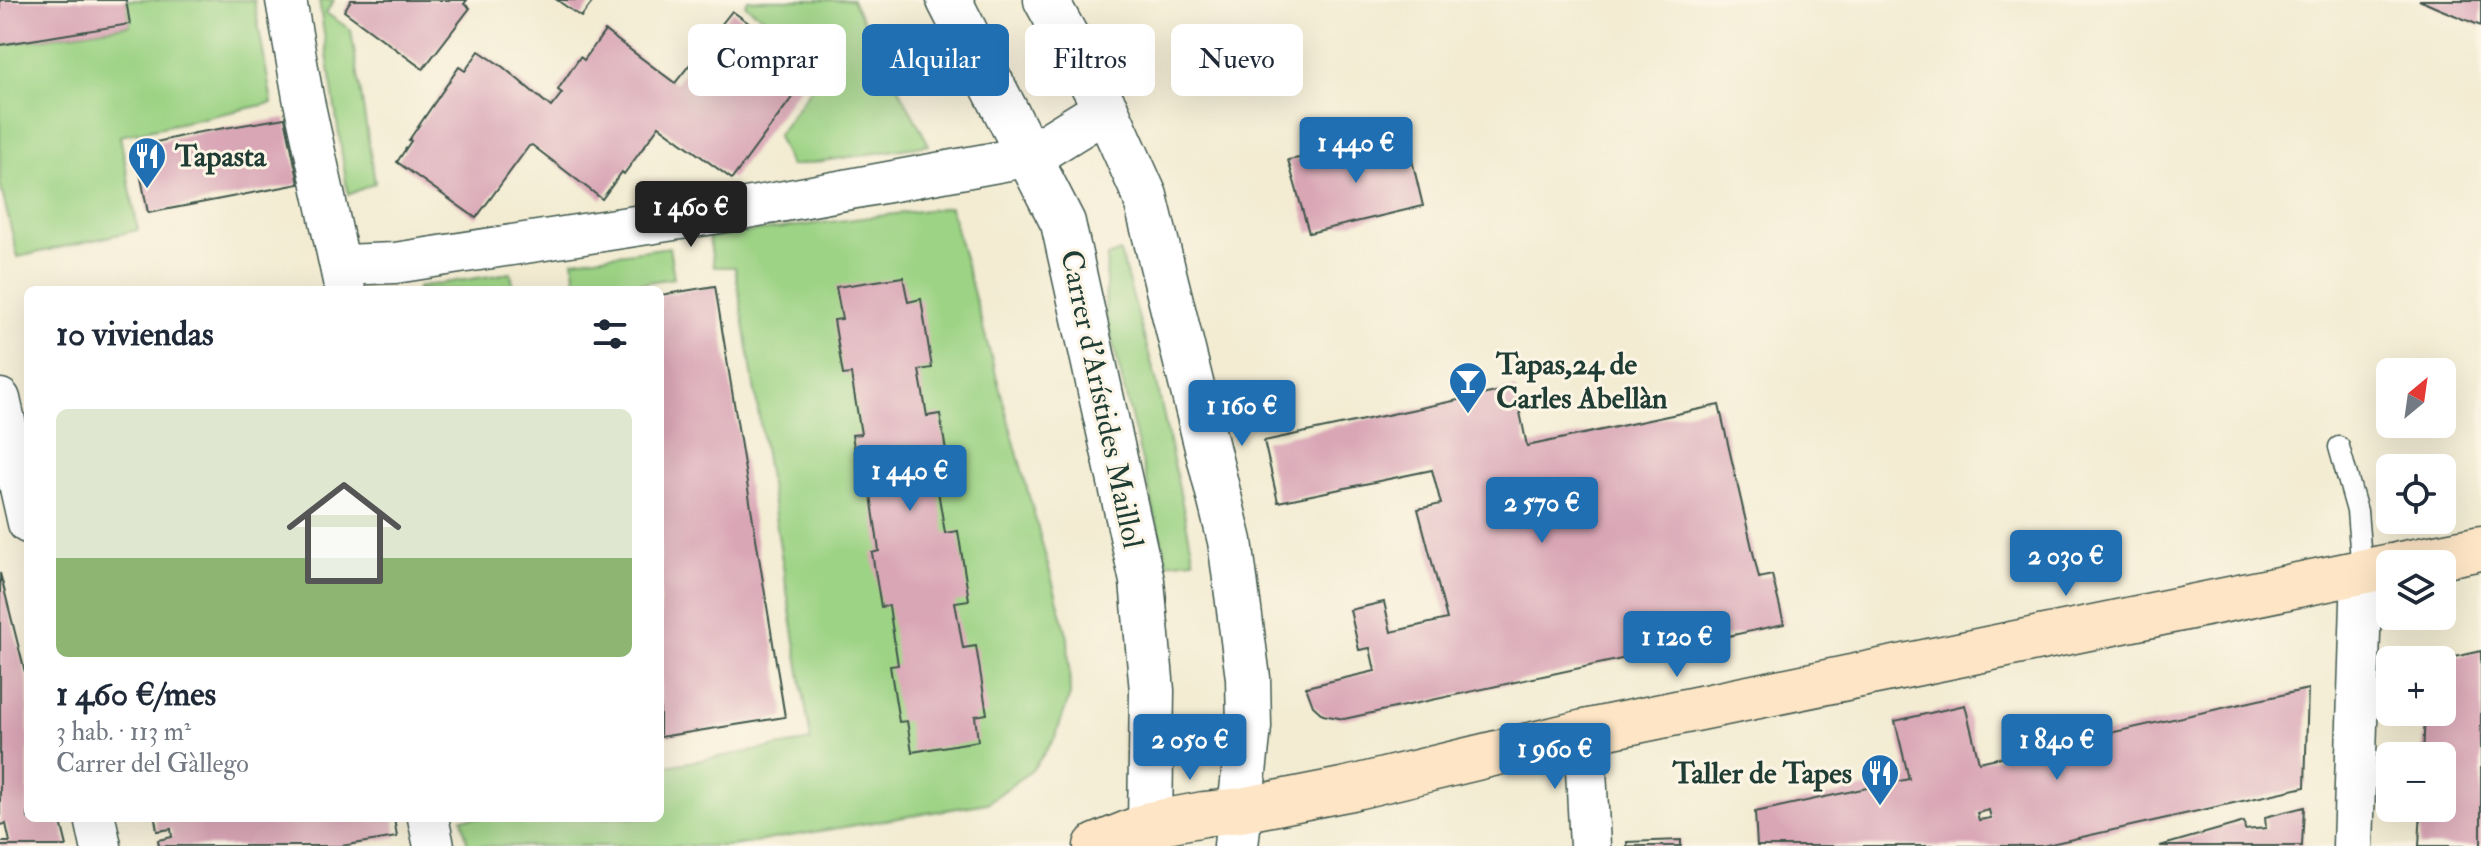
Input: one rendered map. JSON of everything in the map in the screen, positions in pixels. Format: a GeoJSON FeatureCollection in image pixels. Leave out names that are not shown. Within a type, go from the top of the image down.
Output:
{"type":"FeatureCollection","features":[{"type":"Feature","properties":{"kind":"main road"},"geometry":{"type":"LineString","coordinates":[[2456,553],[2481,548]]}},
{"type":"Feature","properties":{"kind":"main road"},"geometry":{"type":"LineString","coordinates":[[1096,846],[1148,835],[1204,814],[1238,828],[1347,789],[1584,732],[2376,569]]}},
{"type":"Feature","properties":{"kind":"street"},"geometry":{"type":"LineString","coordinates":[[286,0],[303,97],[343,278],[395,263],[719,213],[1030,156],[1106,109]]}},
{"type":"Feature","properties":{"kind":"street","name":"Carrer d'Arístides Maillol"},"geometry":{"type":"LineString","coordinates":[[949,0],[1063,223],[1142,581],[1152,691],[1148,835]]}},
{"type":"Feature","properties":{"kind":"street"},"geometry":{"type":"LineString","coordinates":[[1046,0],[1106,109],[1150,213],[1230,541],[1248,678],[1249,727],[1238,828]]}},
{"type":"Feature","properties":{"kind":"street"},"geometry":{"type":"LineString","coordinates":[[0,399],[24,505]]}},
{"type":"Feature","properties":{"kind":"street"},"geometry":{"type":"LineString","coordinates":[[2353,846],[2377,630]]}},
{"type":"Feature","properties":{"kind":"street"},"geometry":{"type":"LineString","coordinates":[[1584,732],[1590,846]]}},
{"type":"Feature","properties":{"kind":"street"},"geometry":{"type":"LineString","coordinates":[[96,822],[101,846]]}},
{"type":"Feature","properties":{"kind":"street"},"geometry":{"type":"LineString","coordinates":[[429,822],[434,846]]}},
{"type":"Feature","properties":{"kind":"lane"},"geometry":{"type":"LineString","coordinates":[[2339,447],[2357,511],[2376,550]]}},
{"type":"Feature","properties":{"kind":"green space"},"geometry":{"type":"Polygon","coordinates":[[[126,0],[254,0],[272,103],[120,136],[138,230],[18,257],[0,184],[0,45],[130,25],[126,0]]]}},
{"type":"Feature","properties":{"kind":"green space"},"geometry":{"type":"Polygon","coordinates":[[[319,0],[334,0],[326,13],[351,30],[375,183],[348,195],[319,0]]]}},
{"type":"Feature","properties":{"kind":"green space"},"geometry":{"type":"Polygon","coordinates":[[[748,0],[852,0],[865,24],[862,24],[862,96],[903,96],[929,145],[790,166],[777,136],[805,96],[846,96],[846,24],[773,24],[745,5],[748,0]]]}},
{"type":"Feature","properties":{"kind":"green space"},"geometry":{"type":"Polygon","coordinates":[[[950,207],[1068,638],[1070,695],[1055,738],[1032,770],[987,803],[731,846],[468,846],[463,822],[664,822],[664,766],[811,741],[735,267],[714,267],[709,237],[950,207]]]}},
{"type":"Feature","properties":{"kind":"green space"},"geometry":{"type":"Polygon","coordinates":[[[669,247],[674,278],[623,286],[576,286],[573,260],[669,247]]]}},
{"type":"Feature","properties":{"kind":"green space"},"geometry":{"type":"Polygon","coordinates":[[[1120,252],[1156,379],[1194,560],[1167,563],[1105,311],[1107,257],[1120,252]]]}},
{"type":"Feature","properties":{"kind":"green space"},"geometry":{"type":"Polygon","coordinates":[[[511,273],[513,286],[424,286],[511,273]]]}},
{"type":"Feature","properties":{"kind":"building"},"geometry":{"type":"Polygon","coordinates":[[[0,0],[126,0],[130,24],[0,45],[0,0]]]}},
{"type":"Feature","properties":{"kind":"building"},"geometry":{"type":"Polygon","coordinates":[[[351,0],[467,0],[464,4],[470,8],[423,69],[344,11],[351,0]]]}},
{"type":"Feature","properties":{"kind":"building"},"geometry":{"type":"Polygon","coordinates":[[[557,0],[594,0],[581,17],[557,0]]]}},
{"type":"Feature","properties":{"kind":"building"},"geometry":{"type":"Polygon","coordinates":[[[2419,0],[2481,0],[2481,26],[2437,8],[2419,0]]]}},
{"type":"Feature","properties":{"kind":"building"},"geometry":{"type":"Polygon","coordinates":[[[732,11],[750,24],[722,24],[732,11]]]}},
{"type":"Feature","properties":{"kind":"building"},"geometry":{"type":"Polygon","coordinates":[[[605,31],[675,83],[688,67],[688,96],[793,96],[732,179],[659,126],[602,199],[532,145],[476,218],[397,162],[459,67],[465,71],[479,51],[551,107],[562,93],[559,88],[580,57],[584,60],[605,31]]]}},
{"type":"Feature","properties":{"kind":"building"},"geometry":{"type":"Polygon","coordinates":[[[285,118],[299,184],[148,213],[135,147],[285,118]]]}},
{"type":"Feature","properties":{"kind":"building"},"geometry":{"type":"Polygon","coordinates":[[[1407,139],[1423,206],[1309,233],[1288,160],[1407,139]]]}},
{"type":"Feature","properties":{"kind":"building"},"geometry":{"type":"Polygon","coordinates":[[[903,277],[908,302],[921,299],[932,368],[919,370],[927,416],[940,414],[951,482],[937,485],[945,533],[958,531],[969,600],[955,602],[963,648],[976,646],[987,714],[975,716],[978,741],[912,752],[907,721],[899,722],[890,666],[898,665],[889,606],[881,607],[872,553],[879,551],[870,488],[861,490],[852,435],[861,434],[851,374],[843,375],[834,320],[842,319],[836,287],[903,277]]]}},
{"type":"Feature","properties":{"kind":"building"},"geometry":{"type":"Polygon","coordinates":[[[715,286],[785,717],[664,736],[664,294],[715,286]]]}},
{"type":"Feature","properties":{"kind":"building"},"geometry":{"type":"Polygon","coordinates":[[[1515,388],[1527,446],[1719,405],[1759,578],[1772,575],[1784,624],[1344,719],[1323,715],[1313,706],[1306,687],[1375,671],[1370,648],[1359,650],[1350,610],[1384,602],[1391,632],[1447,619],[1418,509],[1441,504],[1432,470],[1278,502],[1264,441],[1515,388]]]}},
{"type":"Feature","properties":{"kind":"building"},"geometry":{"type":"Polygon","coordinates":[[[0,573],[24,668],[24,822],[61,822],[67,846],[0,846],[0,842],[10,842],[6,824],[0,825],[0,573]]]}},
{"type":"Feature","properties":{"kind":"building"},"geometry":{"type":"Polygon","coordinates":[[[2481,651],[2481,846],[2419,846],[2420,822],[2456,822],[2456,742],[2424,742],[2424,726],[2456,726],[2456,657],[2481,651]]]}},
{"type":"Feature","properties":{"kind":"building"},"geometry":{"type":"Polygon","coordinates":[[[2308,689],[2305,787],[2042,846],[1757,846],[1755,812],[1909,779],[1895,721],[1965,705],[1979,762],[2308,689]],[[1989,810],[1977,813],[1979,820],[1991,818],[1989,810]]]}},
{"type":"Feature","properties":{"kind":"building"},"geometry":{"type":"Polygon","coordinates":[[[2304,807],[2302,846],[2160,846],[2244,822],[2245,830],[2266,828],[2265,817],[2304,807]]]}},
{"type":"Feature","properties":{"kind":"building"},"geometry":{"type":"Polygon","coordinates":[[[156,822],[395,822],[397,837],[341,846],[159,846],[158,840],[172,837],[171,829],[157,831],[156,822]]]}},
{"type":"Feature","properties":{"kind":"building"},"geometry":{"type":"Polygon","coordinates":[[[1681,840],[1681,846],[1627,846],[1627,842],[1681,840]]]}},
{"type":"Feature","properties":{"kind":"place","name":"Tapasta"},"geometry":{"type":"Point","coordinates":[147,190]}},
{"type":"Feature","properties":{"kind":"place","name":"Tapas,24 de Carles Abellàn"},"geometry":{"type":"Point","coordinates":[1468,415]}},
{"type":"Feature","properties":{"kind":"place","name":"Taller de Tapes"},"geometry":{"type":"Point","coordinates":[1880,807]}}]}
